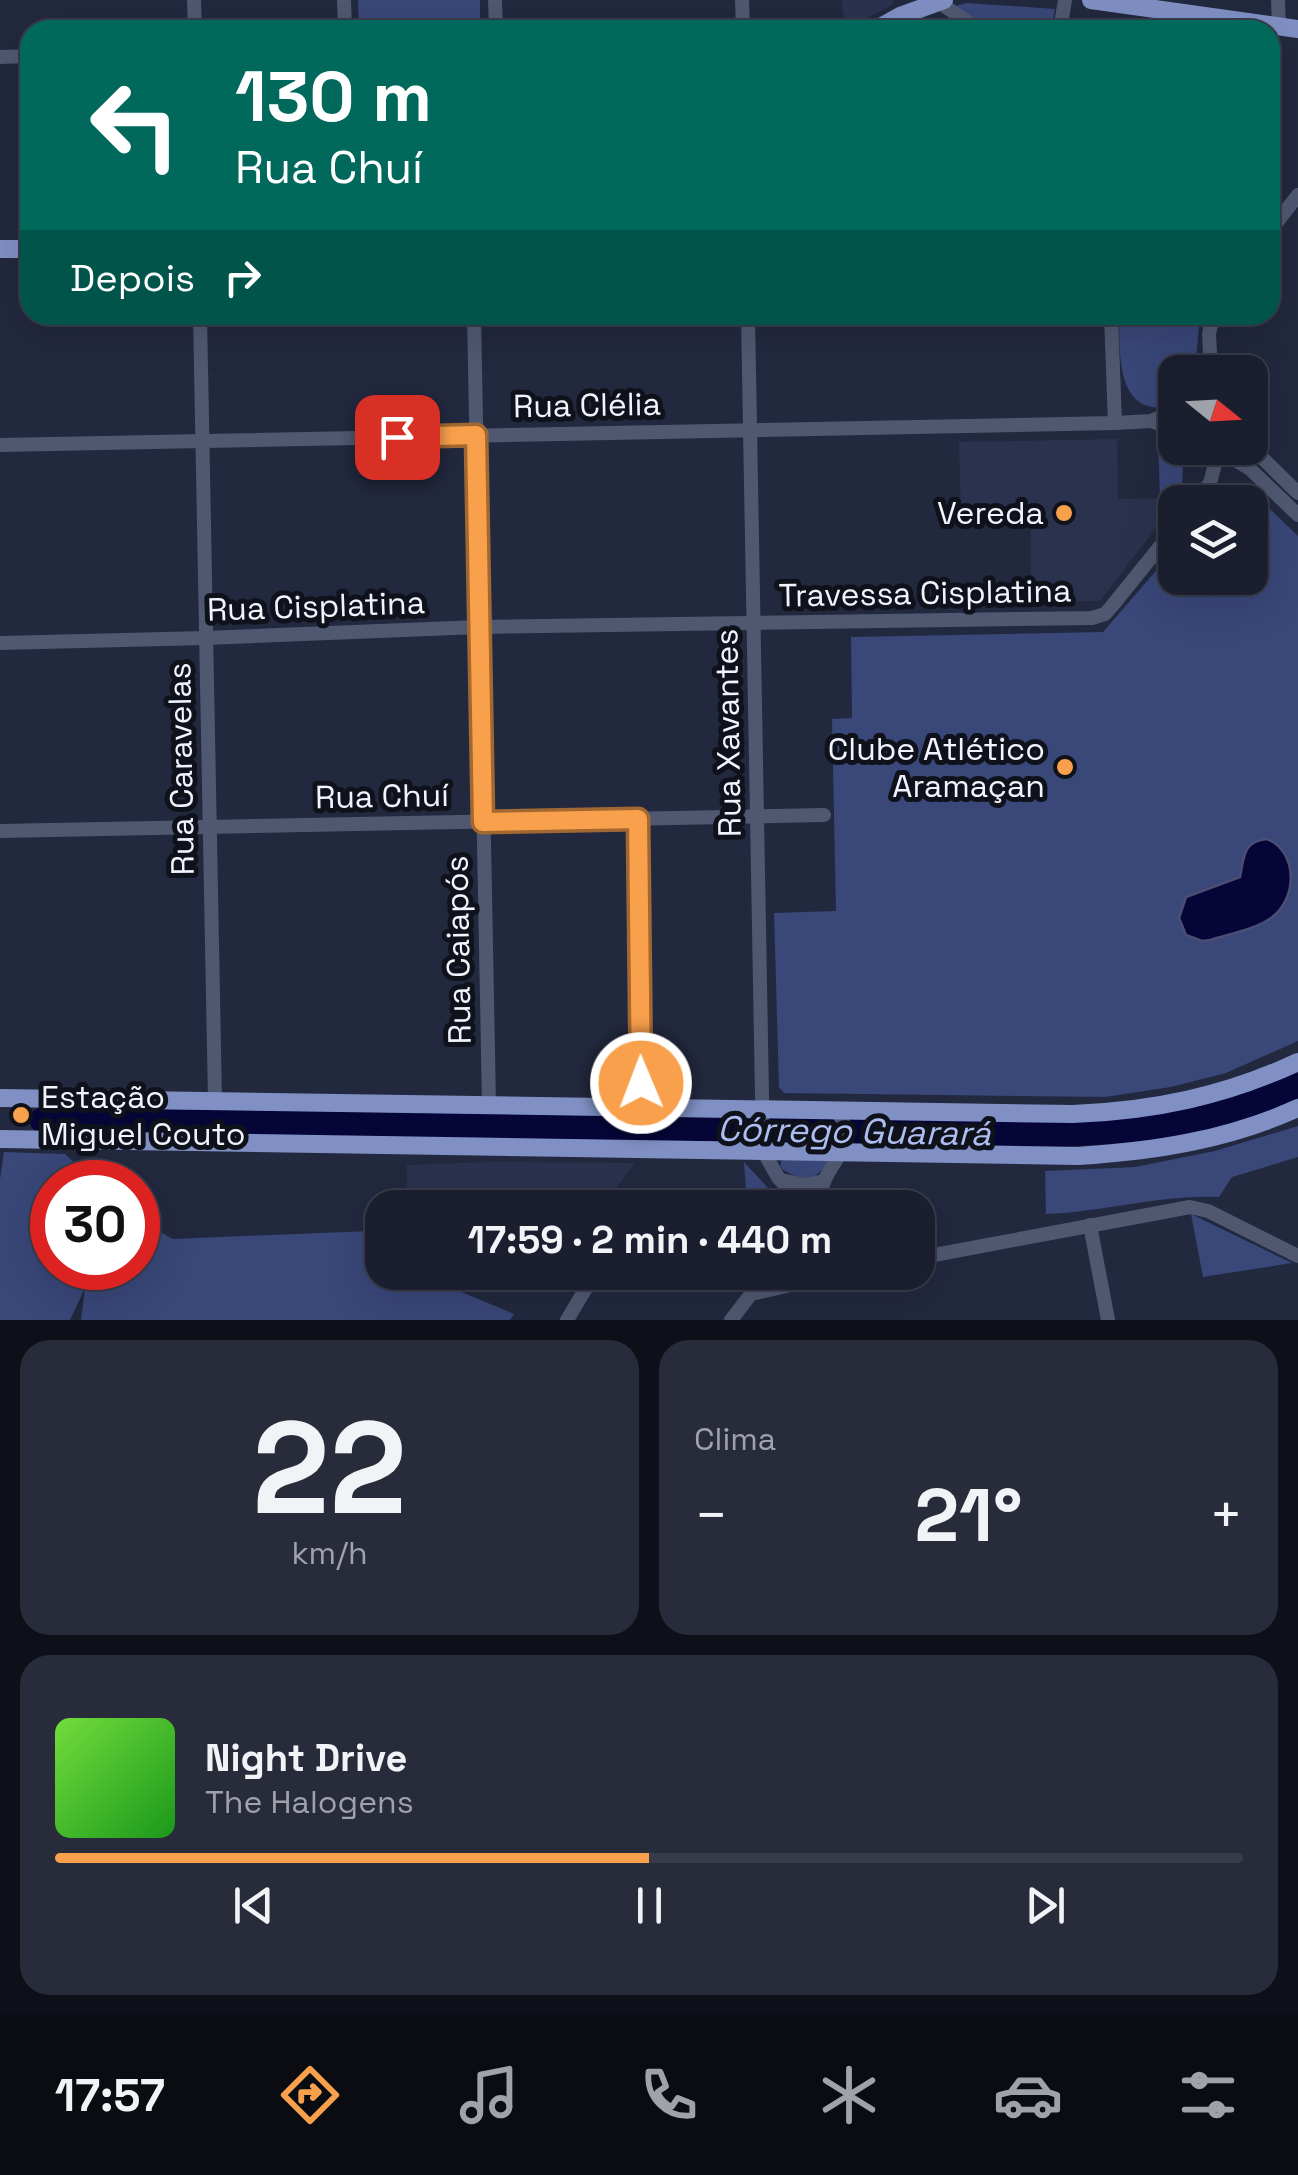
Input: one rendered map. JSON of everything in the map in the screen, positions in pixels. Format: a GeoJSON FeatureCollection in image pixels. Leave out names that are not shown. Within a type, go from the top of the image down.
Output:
{"type":"FeatureCollection","features":[{"type":"Feature","properties":{"kind":"main road"},"geometry":{"type":"LineString","coordinates":[[893,20],[934,0]]}},
{"type":"Feature","properties":{"kind":"main road"},"geometry":{"type":"LineString","coordinates":[[1091,0],[1237,20]]}},
{"type":"Feature","properties":{"kind":"main road"},"geometry":{"type":"LineString","coordinates":[[0,1139],[762,1131],[841,1118],[1126,1111],[1205,1097],[1298,1062]]}},
{"type":"Feature","properties":{"kind":"main road"},"geometry":{"type":"LineString","coordinates":[[0,1098],[642,1107],[844,1148],[1078,1156],[1135,1152],[1213,1138],[1298,1108]]}},
{"type":"Feature","properties":{"kind":"street"},"geometry":{"type":"LineString","coordinates":[[934,0],[965,20]]}},
{"type":"Feature","properties":{"kind":"street"},"geometry":{"type":"LineString","coordinates":[[1278,0],[1288,27]]}},
{"type":"Feature","properties":{"kind":"street"},"geometry":{"type":"LineString","coordinates":[[1280,215],[1298,195]]}},
{"type":"Feature","properties":{"kind":"street","name":"Rua Caravelas"},"geometry":{"type":"LineString","coordinates":[[200,325],[215,1101]]}},
{"type":"Feature","properties":{"kind":"street","name":"Rua Caiapós"},"geometry":{"type":"LineString","coordinates":[[474,325],[489,1105]]}},
{"type":"Feature","properties":{"kind":"street","name":"Rua Xavantes"},"geometry":{"type":"LineString","coordinates":[[748,325],[762,1131]]}},
{"type":"Feature","properties":{"kind":"street"},"geometry":{"type":"LineString","coordinates":[[1111,325],[1114,422]]}},
{"type":"Feature","properties":{"kind":"street"},"geometry":{"type":"LineString","coordinates":[[1211,355],[1212,325]]}},
{"type":"Feature","properties":{"kind":"street"},"geometry":{"type":"LineString","coordinates":[[1151,421],[1158,418]]}},
{"type":"Feature","properties":{"kind":"street"},"geometry":{"type":"LineString","coordinates":[[1151,421],[1158,424]]}},
{"type":"Feature","properties":{"kind":"street","name":"Rua Clélia"},"geometry":{"type":"LineString","coordinates":[[0,444],[1151,421]]}},
{"type":"Feature","properties":{"kind":"street"},"geometry":{"type":"LineString","coordinates":[[1268,464],[1298,493]]}},
{"type":"Feature","properties":{"kind":"street"},"geometry":{"type":"LineString","coordinates":[[1244,465],[1298,515]]}},
{"type":"Feature","properties":{"kind":"street","name":"Travessa Cisplatina"},"geometry":{"type":"LineString","coordinates":[[754,623],[1099,616],[1112,606],[1158,549]]}},
{"type":"Feature","properties":{"kind":"street","name":"Rua Cisplatina"},"geometry":{"type":"LineString","coordinates":[[0,642],[754,623]]}},
{"type":"Feature","properties":{"kind":"street","name":"Rua Chuí"},"geometry":{"type":"LineString","coordinates":[[0,831],[824,814]]}},
{"type":"Feature","properties":{"kind":"street"},"geometry":{"type":"LineString","coordinates":[[638,819],[642,1107]]}},
{"type":"Feature","properties":{"kind":"street"},"geometry":{"type":"LineString","coordinates":[[823,1190],[824,1181],[844,1148],[841,1118]]}},
{"type":"Feature","properties":{"kind":"street"},"geometry":{"type":"LineString","coordinates":[[762,1131],[780,1179],[791,1190]]}},
{"type":"Feature","properties":{"kind":"street"},"geometry":{"type":"LineString","coordinates":[[780,1179],[805,1185],[824,1181]]}},
{"type":"Feature","properties":{"kind":"street"},"geometry":{"type":"LineString","coordinates":[[935,1255],[1090,1224],[1197,1208],[1298,1256]]}},
{"type":"Feature","properties":{"kind":"street"},"geometry":{"type":"LineString","coordinates":[[1090,1224],[1108,1320]]}},
{"type":"Feature","properties":{"kind":"street"},"geometry":{"type":"LineString","coordinates":[[567,1320],[585,1290]]}},
{"type":"Feature","properties":{"kind":"street"},"geometry":{"type":"LineString","coordinates":[[731,1320],[751,1294],[768,1290]]}},
{"type":"Feature","properties":{"kind":"shaded area"},"geometry":{"type":"Polygon","coordinates":[[[358,0],[480,0],[480,20],[359,20],[358,0]]]}},
{"type":"Feature","properties":{"kind":"shaded area"},"geometry":{"type":"Polygon","coordinates":[[[842,0],[893,0],[892,5],[864,20],[844,20],[842,0]]]}},
{"type":"Feature","properties":{"kind":"shaded area"},"geometry":{"type":"Polygon","coordinates":[[[967,3],[1055,9],[1053,20],[976,20],[955,6],[967,3]]]}},
{"type":"Feature","properties":{"kind":"shaded area"},"geometry":{"type":"Polygon","coordinates":[[[1119,325],[1199,325],[1196,355],[1158,355],[1158,407],[1141,403],[1131,394],[1121,364],[1119,325]]]}},
{"type":"Feature","properties":{"kind":"shaded area","name":"Vereda"},"geometry":{"type":"Polygon","coordinates":[[[1117,439],[1118,499],[1158,498],[1158,525],[1100,601],[1031,602],[1031,523],[961,523],[959,442],[1117,439]]]}},
{"type":"Feature","properties":{"kind":"shaded area"},"geometry":{"type":"Polygon","coordinates":[[[1159,465],[1183,465],[1182,485],[1160,485],[1159,465]]]}},
{"type":"Feature","properties":{"kind":"shaded area","name":"Clube Atlético Aramaçan"},"geometry":{"type":"Polygon","coordinates":[[[1268,507],[1298,536],[1298,1041],[1226,1073],[1171,1087],[1105,1097],[784,1093],[779,1087],[774,913],[836,911],[832,719],[852,718],[851,637],[1103,632],[1158,569],[1158,595],[1268,595],[1268,507]]]}},
{"type":"Feature","properties":{"kind":"shaded area"},"geometry":{"type":"Polygon","coordinates":[[[1267,839],[1277,845],[1289,864],[1290,888],[1280,910],[1257,926],[1210,940],[1186,935],[1179,918],[1186,897],[1240,877],[1249,847],[1267,839]]]}},
{"type":"Feature","properties":{"kind":"shaded area"},"geometry":{"type":"Polygon","coordinates":[[[1298,1126],[1298,1157],[1232,1177],[1219,1197],[1176,1198],[1046,1214],[1045,1171],[1135,1167],[1215,1151],[1298,1126]]]}},
{"type":"Feature","properties":{"kind":"shaded area"},"geometry":{"type":"Polygon","coordinates":[[[4,1152],[65,1154],[71,1160],[30,1160],[30,1290],[84,1290],[70,1320],[0,1320],[0,1179],[4,1152]]]}},
{"type":"Feature","properties":{"kind":"shaded area"},"geometry":{"type":"Polygon","coordinates":[[[782,1159],[829,1160],[815,1176],[804,1178],[783,1170],[782,1159]]]}},
{"type":"Feature","properties":{"kind":"shaded area"},"geometry":{"type":"Polygon","coordinates":[[[744,1162],[770,1190],[746,1190],[744,1162]]]}},
{"type":"Feature","properties":{"kind":"shaded area"},"geometry":{"type":"Polygon","coordinates":[[[635,1163],[614,1190],[412,1190],[407,1189],[407,1165],[635,1163]]]}},
{"type":"Feature","properties":{"kind":"shaded area"},"geometry":{"type":"Polygon","coordinates":[[[1191,1214],[1292,1263],[1203,1277],[1191,1214]]]}},
{"type":"Feature","properties":{"kind":"shaded area"},"geometry":{"type":"Polygon","coordinates":[[[365,1231],[365,1290],[457,1290],[514,1314],[510,1320],[81,1320],[85,1290],[160,1290],[160,1232],[173,1239],[365,1231]]]}},
{"type":"Feature","properties":{"kind":"waterway","name":"Córrego Guarará"},"geometry":{"type":"LineString","coordinates":[[42,1120],[1066,1134],[1127,1130],[1213,1116],[1298,1084]]}},
{"type":"Feature","properties":{"kind":"place","name":"Vereda"},"geometry":{"type":"Point","coordinates":[1064,513]}},
{"type":"Feature","properties":{"kind":"place","name":"Clube Atlético Aramaçan"},"geometry":{"type":"Point","coordinates":[1065,767]}},
{"type":"Feature","properties":{"kind":"place","name":"Estação Miguel Couto"},"geometry":{"type":"Point","coordinates":[21,1115]}},
{"type":"Feature","properties":{"kind":"route"},"geometry":{"type":"LineString","coordinates":[[397,437],[476,435],[483,822],[638,819],[641,1083]]}}]}
